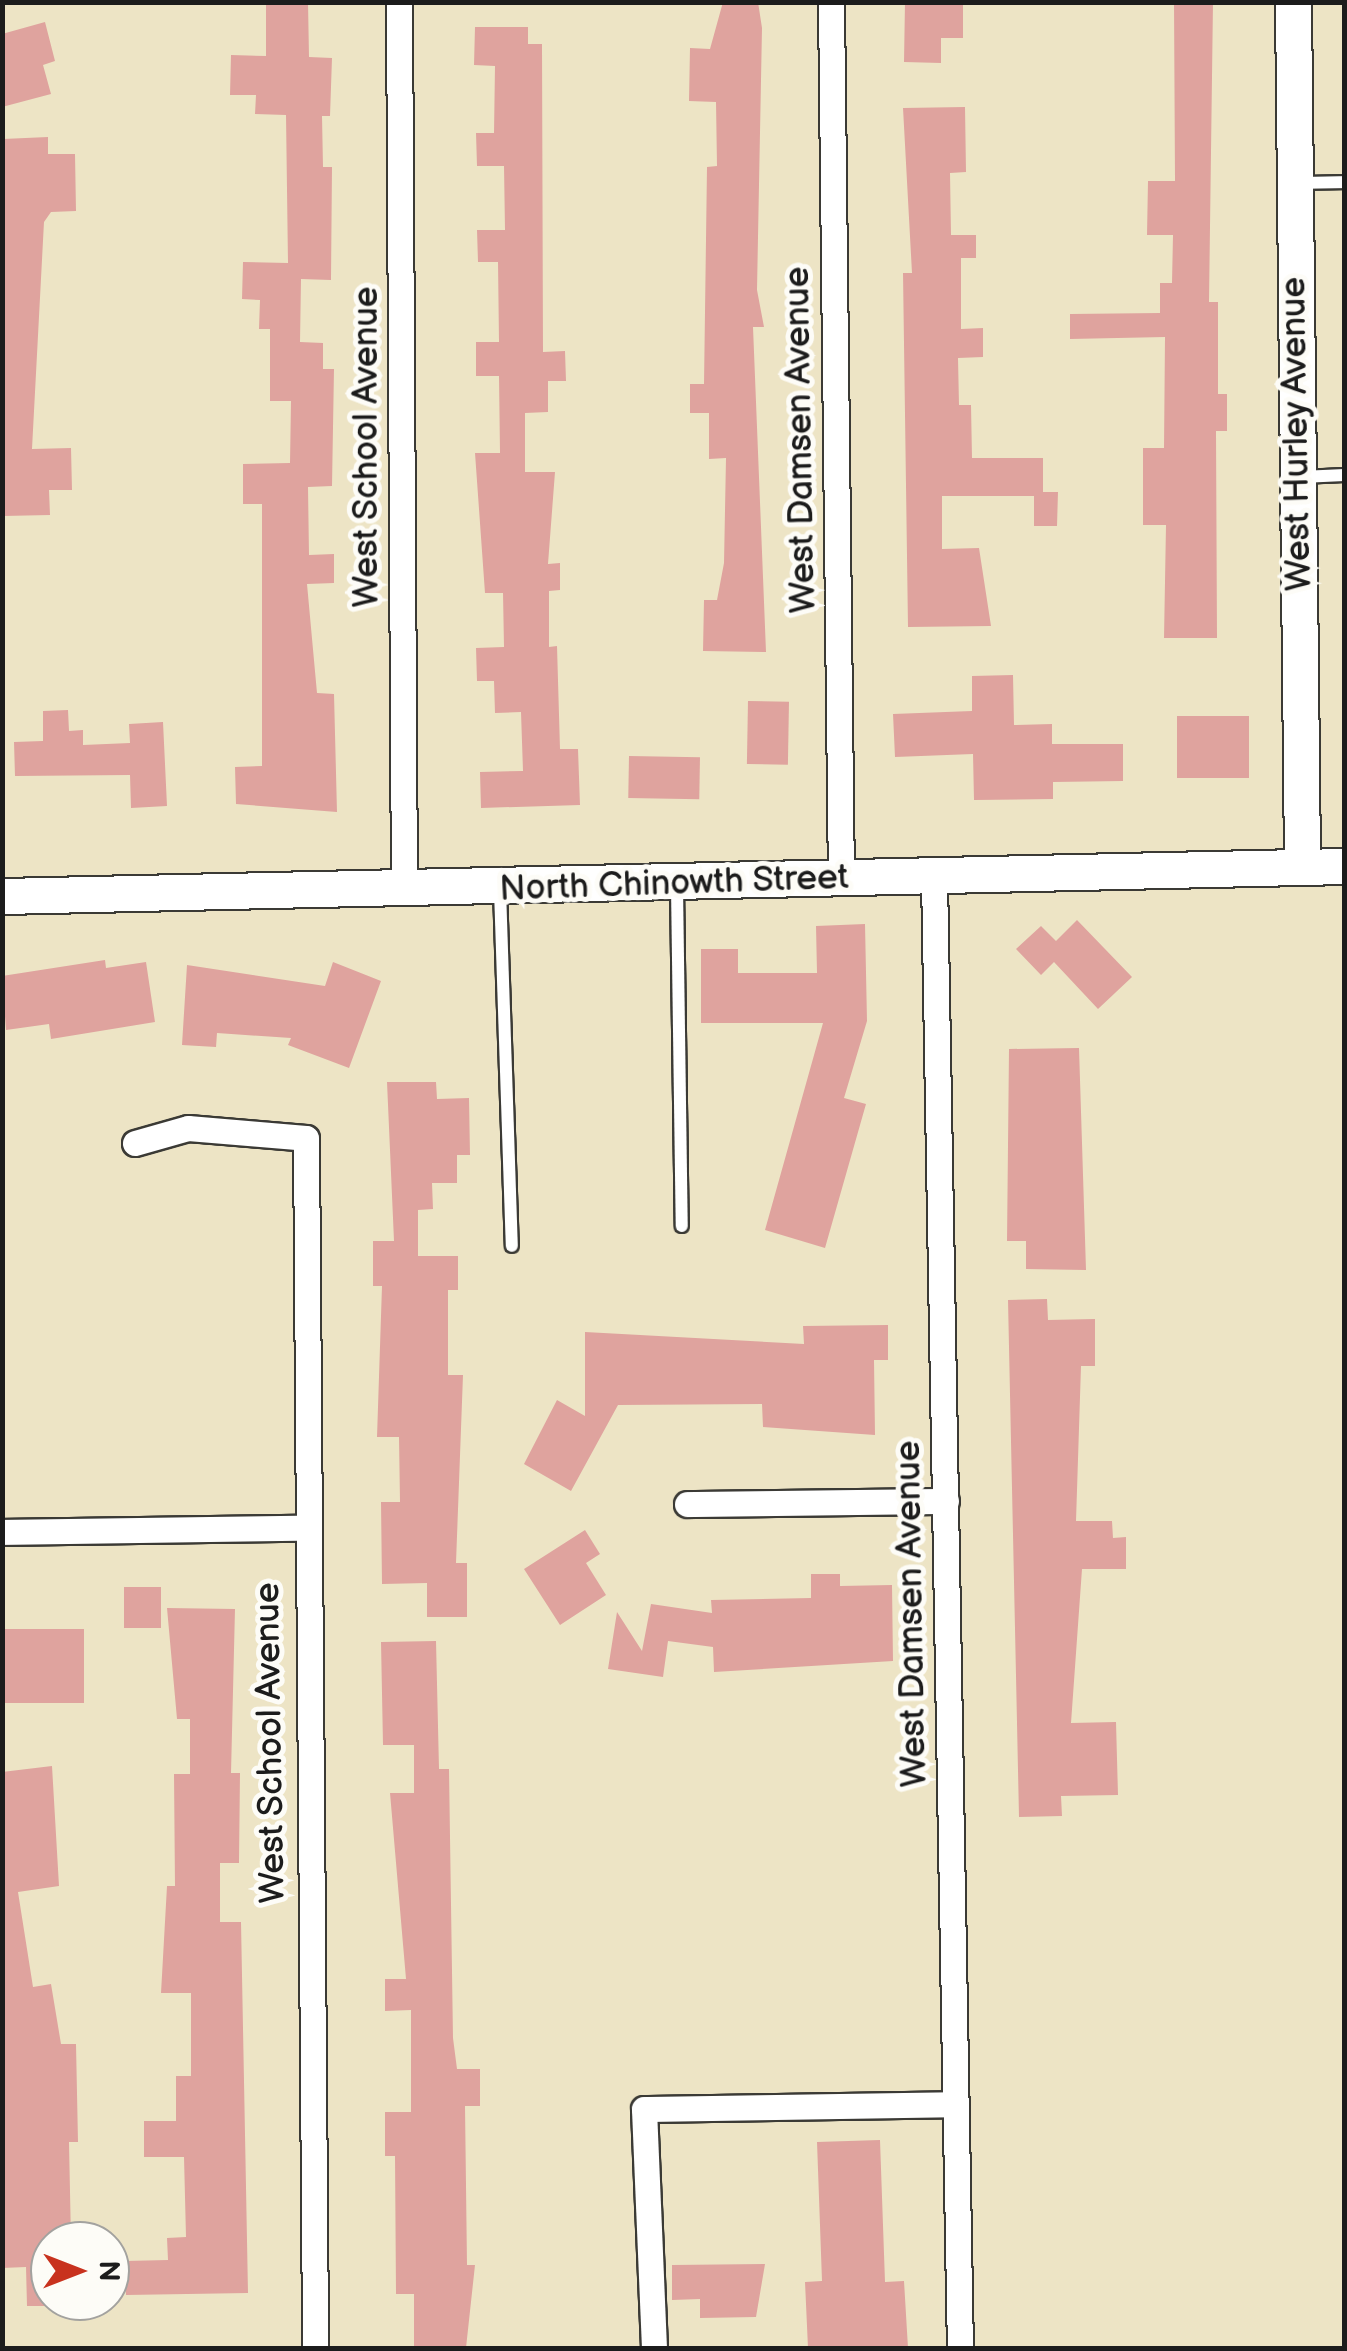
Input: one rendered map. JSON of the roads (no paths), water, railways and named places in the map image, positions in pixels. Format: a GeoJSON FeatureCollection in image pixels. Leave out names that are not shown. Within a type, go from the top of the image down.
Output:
{"type":"FeatureCollection","features":[{"type":"Feature","properties":{"kind":"street","name":"West School Avenue"},"geometry":{"type":"LineString","coordinates":[[399,2],[404,892]]}},
{"type":"Feature","properties":{"kind":"street","name":"West Damsen Avenue"},"geometry":{"type":"LineString","coordinates":[[831,2],[841,877]]}},
{"type":"Feature","properties":{"kind":"street","name":"West Hurley Avenue"},"geometry":{"type":"LineString","coordinates":[[1293,2],[1302,866]]}},
{"type":"Feature","properties":{"kind":"street","name":"North Chinowth Street"},"geometry":{"type":"LineString","coordinates":[[2,896],[677,887],[841,877],[934,878],[1344,866]]}},
{"type":"Feature","properties":{"kind":"street","name":"West Damsen Avenue"},"geometry":{"type":"LineString","coordinates":[[934,878],[960,2348]]}},
{"type":"Feature","properties":{"kind":"street","name":"West School Avenue"},"geometry":{"type":"LineString","coordinates":[[136,1143],[188,1128],[306,1138],[303,1528],[315,2348]]}},
{"type":"Feature","properties":{"kind":"street"},"geometry":{"type":"LineString","coordinates":[[687,1504],[946,1501]]}},
{"type":"Feature","properties":{"kind":"street"},"geometry":{"type":"LineString","coordinates":[[2,1532],[303,1528]]}},
{"type":"Feature","properties":{"kind":"street"},"geometry":{"type":"LineString","coordinates":[[654,2348],[644,2109],[956,2104]]}},
{"type":"Feature","properties":{"kind":"lane"},"geometry":{"type":"LineString","coordinates":[[1294,183],[1344,182]]}},
{"type":"Feature","properties":{"kind":"lane"},"geometry":{"type":"LineString","coordinates":[[1296,477],[1344,475]]}},
{"type":"Feature","properties":{"kind":"lane"},"geometry":{"type":"LineString","coordinates":[[677,887],[682,1226]]}},
{"type":"Feature","properties":{"kind":"lane"},"geometry":{"type":"LineString","coordinates":[[500,890],[512,1246]]}}]}
